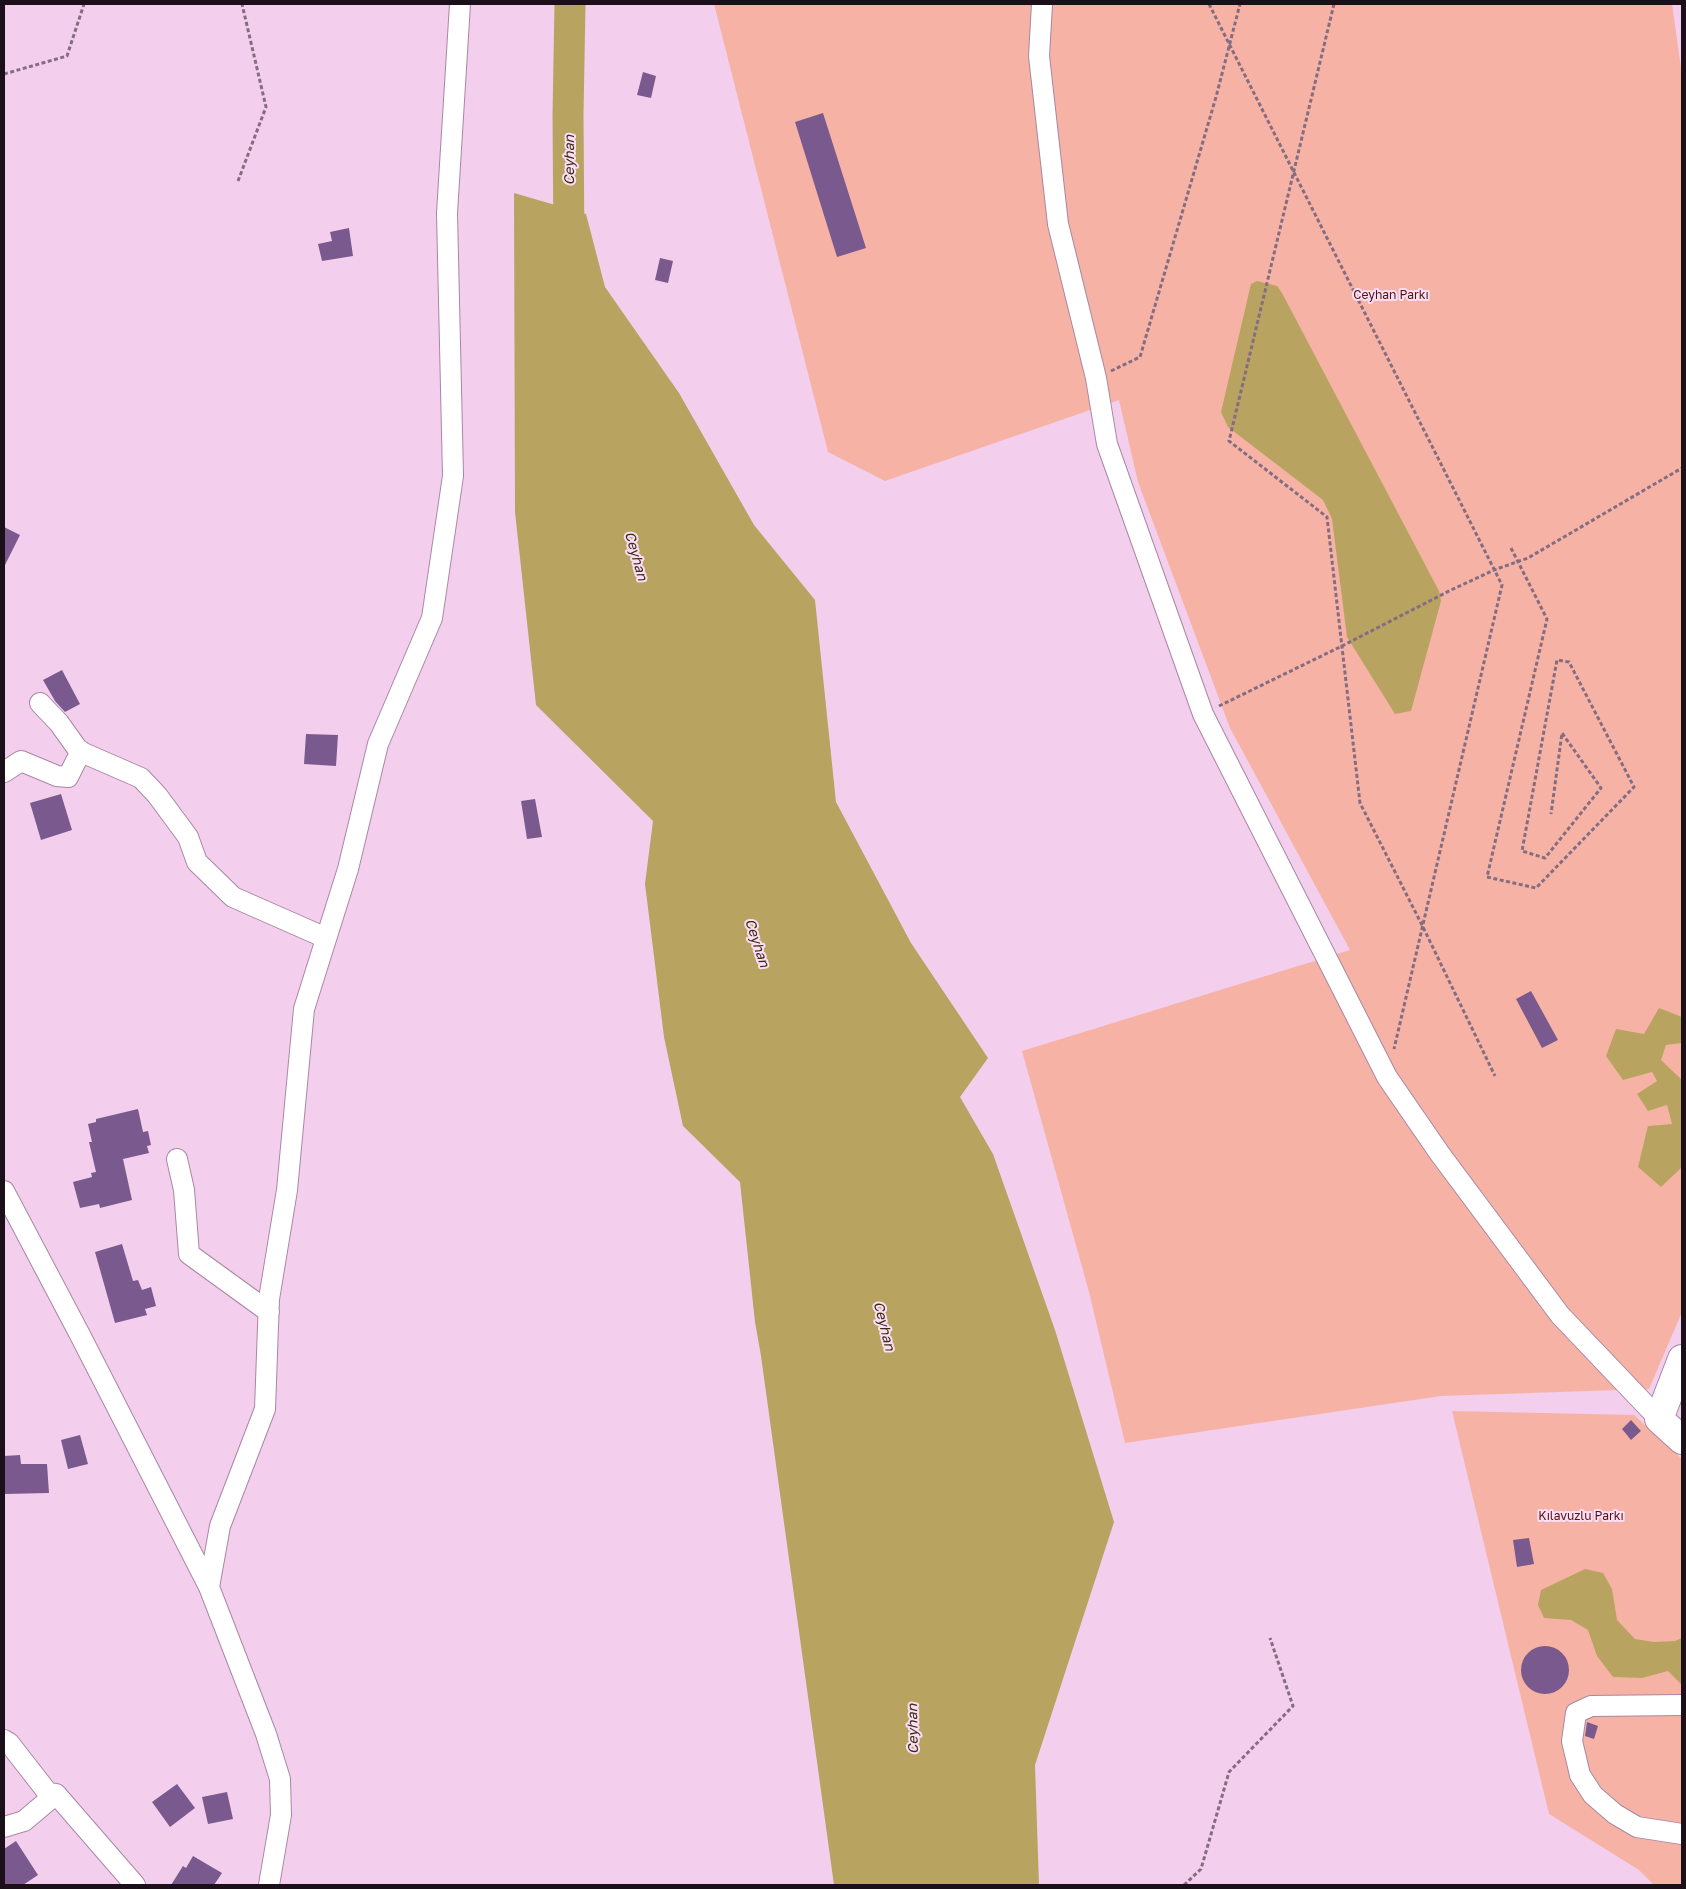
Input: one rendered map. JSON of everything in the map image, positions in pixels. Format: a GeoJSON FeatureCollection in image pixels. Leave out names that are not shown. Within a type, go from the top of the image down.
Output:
{"type":"FeatureCollection","features":[{"type":"Feature","properties":{"kind":"street"},"geometry":{"type":"LineString","coordinates":[[209,1588],[220,1526],[265,1409],[269,1299],[287,1190],[304,1009],[348,869],[378,744],[432,618],[453,476],[447,213],[460,4]]}},
{"type":"Feature","properties":{"kind":"street"},"geometry":{"type":"LineString","coordinates":[[1042,4],[1039,56],[1058,224],[1096,378],[1107,444],[1203,714],[1387,1077],[1440,1154],[1560,1315],[1659,1419],[1682,1440]]}},
{"type":"Feature","properties":{"kind":"street"},"geometry":{"type":"LineString","coordinates":[[40,703],[81,751],[141,778],[157,795],[188,837],[197,862],[233,897],[326,938]]}},
{"type":"Feature","properties":{"kind":"street"},"geometry":{"type":"LineString","coordinates":[[4,772],[21,761],[57,776],[68,777],[81,751]]}},
{"type":"Feature","properties":{"kind":"street"},"geometry":{"type":"LineString","coordinates":[[177,1159],[184,1190],[189,1254],[269,1312]]}},
{"type":"Feature","properties":{"kind":"street"},"geometry":{"type":"LineString","coordinates":[[4,1191],[209,1588],[266,1734],[280,1779],[281,1814],[269,1885]]}},
{"type":"Feature","properties":{"kind":"street"},"geometry":{"type":"LineString","coordinates":[[1659,1419],[1682,1359]]}},
{"type":"Feature","properties":{"kind":"street"},"geometry":{"type":"LineString","coordinates":[[1682,1705],[1591,1706],[1576,1713],[1572,1741],[1580,1775],[1593,1795],[1614,1814],[1637,1828],[1682,1834]]}},
{"type":"Feature","properties":{"kind":"street"},"geometry":{"type":"LineString","coordinates":[[4,1740],[9,1743],[48,1794],[56,1794],[135,1885]]}},
{"type":"Feature","properties":{"kind":"street"},"geometry":{"type":"LineString","coordinates":[[4,1827],[24,1820],[56,1794]]}},
{"type":"Feature","properties":{"kind":"path"},"geometry":{"type":"LineString","coordinates":[[4,74],[67,56],[84,4]]}},
{"type":"Feature","properties":{"kind":"path"},"geometry":{"type":"LineString","coordinates":[[238,181],[266,107],[242,4]]}},
{"type":"Feature","properties":{"kind":"path"},"geometry":{"type":"LineString","coordinates":[[1209,4],[1502,585],[1387,1077]]}},
{"type":"Feature","properties":{"kind":"path"},"geometry":{"type":"LineString","coordinates":[[1096,378],[1140,357],[1230,45],[1240,4]]}},
{"type":"Feature","properties":{"kind":"path"},"geometry":{"type":"LineString","coordinates":[[1334,4],[1229,441],[1328,517],[1360,803],[1423,927],[1495,1076]]}},
{"type":"Feature","properties":{"kind":"path"},"geometry":{"type":"LineString","coordinates":[[1203,714],[1451,590],[1494,570],[1528,558],[1682,468]]}},
{"type":"Feature","properties":{"kind":"path"},"geometry":{"type":"LineString","coordinates":[[1512,548],[1547,619],[1487,878],[1536,888],[1634,787],[1569,662],[1557,660],[1522,851],[1545,858],[1601,788],[1562,732],[1551,814]]}},
{"type":"Feature","properties":{"kind":"path"},"geometry":{"type":"LineString","coordinates":[[1184,1885],[1201,1869],[1229,1772],[1293,1706],[1270,1638]]}},
{"type":"Feature","properties":{"kind":"green space","name":"Ceyhan Parkı"},"geometry":{"type":"Polygon","coordinates":[[[714,4],[1672,4],[1682,75],[1682,1312],[1649,1389],[1441,1396],[1125,1443],[1089,1292],[1022,1051],[1350,950],[1230,728],[1138,482],[1119,400],[885,481],[828,452],[714,4]]]}},
{"type":"Feature","properties":{"kind":"green space","name":"Kılavuzlu Parkı"},"geometry":{"type":"Polygon","coordinates":[[[1452,1411],[1634,1415],[1682,1459],[1682,1885],[1654,1885],[1639,1870],[1549,1814],[1452,1411]]]}},
{"type":"Feature","properties":{"kind":"water"},"geometry":{"type":"Polygon","coordinates":[[[514,193],[586,214],[605,287],[679,393],[754,525],[815,600],[836,802],[911,943],[988,1058],[960,1097],[993,1154],[1055,1330],[1114,1522],[1035,1765],[1039,1885],[834,1885],[755,1322],[740,1182],[683,1126],[664,1037],[645,884],[653,821],[536,705],[515,512],[514,193]]]}},
{"type":"Feature","properties":{"kind":"water"},"geometry":{"type":"Polygon","coordinates":[[[1257,281],[1277,286],[1282,293],[1439,591],[1441,601],[1411,711],[1395,714],[1347,637],[1332,519],[1323,500],[1228,427],[1221,412],[1251,284],[1257,281]]]}},
{"type":"Feature","properties":{"kind":"water"},"geometry":{"type":"Polygon","coordinates":[[[1659,1008],[1682,1017],[1682,1043],[1666,1045],[1661,1060],[1682,1080],[1682,1167],[1661,1187],[1638,1167],[1648,1126],[1672,1124],[1667,1105],[1648,1111],[1637,1094],[1657,1081],[1652,1072],[1623,1080],[1606,1056],[1616,1029],[1644,1034],[1659,1008]]]}},
{"type":"Feature","properties":{"kind":"water"},"geometry":{"type":"Polygon","coordinates":[[[1585,1569],[1603,1573],[1612,1589],[1617,1620],[1635,1639],[1654,1642],[1675,1641],[1682,1638],[1682,1685],[1668,1671],[1642,1678],[1613,1677],[1597,1656],[1588,1630],[1571,1620],[1544,1618],[1538,1605],[1541,1590],[1585,1569]]]}},
{"type":"Feature","properties":{"kind":"building"},"geometry":{"type":"Polygon","coordinates":[[[643,72],[656,76],[651,98],[637,95],[643,72]]]}},
{"type":"Feature","properties":{"kind":"building"},"geometry":{"type":"Polygon","coordinates":[[[823,113],[866,248],[837,257],[795,122],[823,113]]]}},
{"type":"Feature","properties":{"kind":"building"},"geometry":{"type":"Polygon","coordinates":[[[349,228],[353,256],[322,261],[318,244],[332,241],[330,232],[349,228]]]}},
{"type":"Feature","properties":{"kind":"building"},"geometry":{"type":"Polygon","coordinates":[[[660,258],[673,261],[668,283],[655,280],[660,258]]]}},
{"type":"Feature","properties":{"kind":"building"},"geometry":{"type":"Polygon","coordinates":[[[4,527],[20,535],[4,567],[4,527]]]}},
{"type":"Feature","properties":{"kind":"building"},"geometry":{"type":"Polygon","coordinates":[[[62,670],[80,704],[65,712],[55,701],[43,680],[62,670]]]}},
{"type":"Feature","properties":{"kind":"building"},"geometry":{"type":"Polygon","coordinates":[[[306,734],[338,735],[336,766],[304,764],[306,734]]]}},
{"type":"Feature","properties":{"kind":"building"},"geometry":{"type":"Polygon","coordinates":[[[61,794],[72,830],[41,840],[30,803],[61,794]]]}},
{"type":"Feature","properties":{"kind":"building"},"geometry":{"type":"Polygon","coordinates":[[[535,799],[542,837],[527,839],[521,801],[535,799]]]}},
{"type":"Feature","properties":{"kind":"building"},"geometry":{"type":"Polygon","coordinates":[[[1531,991],[1558,1040],[1542,1048],[1516,999],[1531,991]]]}},
{"type":"Feature","properties":{"kind":"building"},"geometry":{"type":"Polygon","coordinates":[[[138,1109],[143,1132],[148,1131],[151,1145],[147,1146],[149,1153],[123,1159],[132,1200],[100,1208],[99,1204],[80,1208],[73,1182],[92,1177],[91,1173],[96,1172],[89,1142],[92,1142],[88,1124],[96,1122],[96,1119],[138,1109]]]}},
{"type":"Feature","properties":{"kind":"building"},"geometry":{"type":"Polygon","coordinates":[[[122,1244],[133,1281],[138,1280],[142,1290],[151,1287],[156,1306],[145,1309],[147,1315],[115,1323],[95,1252],[122,1244]]]}},
{"type":"Feature","properties":{"kind":"building"},"geometry":{"type":"Polygon","coordinates":[[[1631,1420],[1641,1431],[1631,1440],[1622,1429],[1631,1420]]]}},
{"type":"Feature","properties":{"kind":"building"},"geometry":{"type":"Polygon","coordinates":[[[80,1435],[88,1464],[68,1469],[61,1440],[80,1435]]]}},
{"type":"Feature","properties":{"kind":"building"},"geometry":{"type":"Polygon","coordinates":[[[20,1455],[21,1464],[47,1464],[49,1493],[5,1494],[4,1456],[20,1455]]]}},
{"type":"Feature","properties":{"kind":"building"},"geometry":{"type":"Polygon","coordinates":[[[1529,1538],[1534,1564],[1517,1567],[1513,1540],[1529,1538]]]}},
{"type":"Feature","properties":{"kind":"building"},"geometry":{"type":"Polygon","coordinates":[[[1545,1646],[1554,1648],[1562,1653],[1567,1661],[1569,1670],[1567,1679],[1562,1687],[1554,1692],[1545,1694],[1536,1692],[1528,1687],[1523,1679],[1521,1670],[1523,1661],[1528,1653],[1536,1648],[1545,1646]]]}},
{"type":"Feature","properties":{"kind":"building"},"geometry":{"type":"Polygon","coordinates":[[[1587,1722],[1598,1726],[1594,1739],[1585,1736],[1587,1722]]]}},
{"type":"Feature","properties":{"kind":"building"},"geometry":{"type":"Polygon","coordinates":[[[177,1784],[195,1808],[170,1827],[152,1802],[177,1784]]]}},
{"type":"Feature","properties":{"kind":"building"},"geometry":{"type":"Polygon","coordinates":[[[227,1792],[233,1819],[208,1824],[202,1797],[227,1792]]]}},
{"type":"Feature","properties":{"kind":"building"},"geometry":{"type":"Polygon","coordinates":[[[16,1841],[38,1875],[23,1885],[4,1885],[4,1849],[16,1841]]]}},
{"type":"Feature","properties":{"kind":"building"},"geometry":{"type":"Polygon","coordinates":[[[193,1856],[222,1873],[214,1885],[171,1885],[183,1866],[186,1868],[193,1856]]]}},
{"type":"Feature","properties":{"kind":"waterway","name":"Ceyhan"},"geometry":{"type":"LineString","coordinates":[[569,252],[568,115],[570,4]]}}]}
